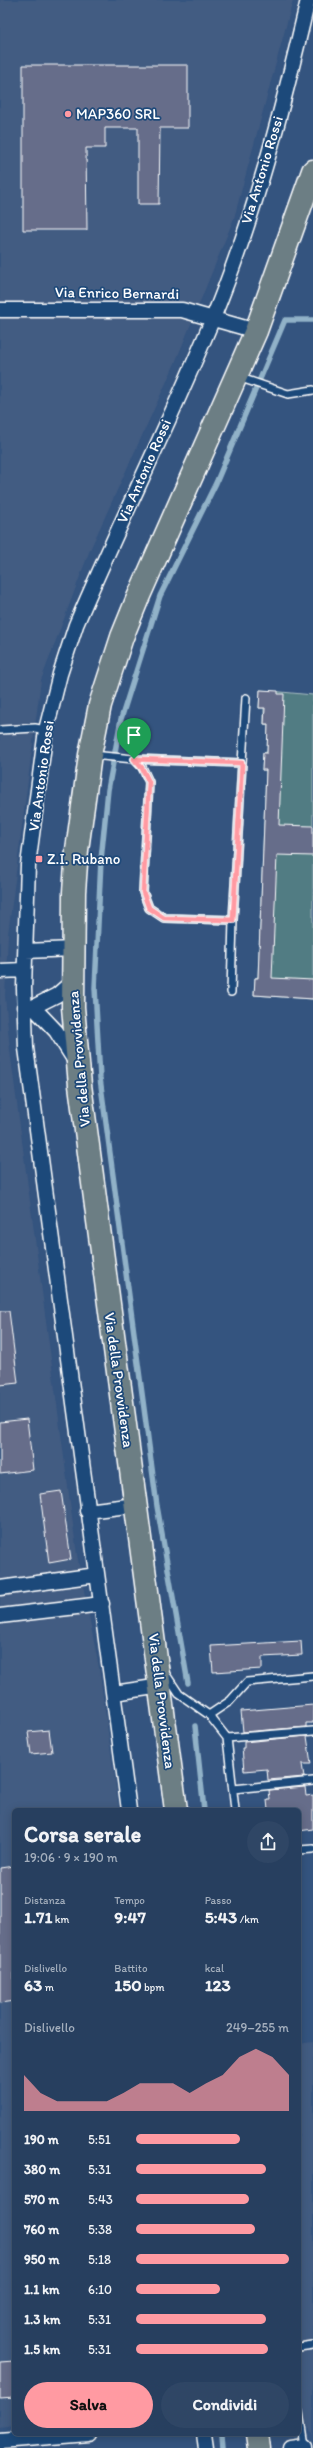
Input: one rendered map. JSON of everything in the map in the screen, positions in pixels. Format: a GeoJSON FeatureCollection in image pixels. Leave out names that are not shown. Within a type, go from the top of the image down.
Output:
{"type":"FeatureCollection","features":[{"type":"Feature","properties":{"kind":"main road"},"geometry":{"type":"LineString","coordinates":[[73,950],[77,850],[100,756],[100,705],[122,637],[243,378],[256,331],[313,171]]}},
{"type":"Feature","properties":{"kind":"main road","name":"Via della Provvidenza"},"geometry":{"type":"LineString","coordinates":[[73,950],[73,981],[78,1066],[104,1280],[158,1663],[176,1808]]}},
{"type":"Feature","properties":{"kind":"main road"},"geometry":{"type":"LineString","coordinates":[[257,2436],[259,2448]]}},
{"type":"Feature","properties":{"kind":"street","name":"Via Antonio Rossi"},"geometry":{"type":"LineString","coordinates":[[29,1007],[24,970],[26,951],[28,865],[46,730],[60,674],[76,625],[213,318],[262,176],[289,81],[308,0]]}},
{"type":"Feature","properties":{"kind":"street","name":"Via Enrico Bernardi"},"geometry":{"type":"LineString","coordinates":[[0,310],[169,309],[213,318],[256,331]]}},
{"type":"Feature","properties":{"kind":"street"},"geometry":{"type":"LineString","coordinates":[[26,951],[73,950]]}},
{"type":"Feature","properties":{"kind":"street"},"geometry":{"type":"LineString","coordinates":[[0,971],[24,970]]}},
{"type":"Feature","properties":{"kind":"street"},"geometry":{"type":"LineString","coordinates":[[29,1007],[57,995],[73,981]]}},
{"type":"Feature","properties":{"kind":"street"},"geometry":{"type":"LineString","coordinates":[[29,1007],[56,1031],[78,1066]]}},
{"type":"Feature","properties":{"kind":"street"},"geometry":{"type":"LineString","coordinates":[[29,1007],[29,1076],[129,1808]]}},
{"type":"Feature","properties":{"kind":"street"},"geometry":{"type":"LineString","coordinates":[[87,1510],[136,1505]]}},
{"type":"Feature","properties":{"kind":"street"},"geometry":{"type":"LineString","coordinates":[[0,1588],[97,1575]]}},
{"type":"Feature","properties":{"kind":"street"},"geometry":{"type":"LineString","coordinates":[[0,1616],[102,1604]]}},
{"type":"Feature","properties":{"kind":"street"},"geometry":{"type":"LineString","coordinates":[[114,1693],[161,1686]]}},
{"type":"Feature","properties":{"kind":"street"},"geometry":{"type":"LineString","coordinates":[[0,2441],[63,2436]]}},
{"type":"Feature","properties":{"kind":"street"},"geometry":{"type":"LineString","coordinates":[[204,2436],[206,2448]]}},
{"type":"Feature","properties":{"kind":"lane"},"geometry":{"type":"LineString","coordinates":[[243,378],[288,394],[313,390]]}},
{"type":"Feature","properties":{"kind":"lane"},"geometry":{"type":"LineString","coordinates":[[231,992],[233,920],[246,698]]}},
{"type":"Feature","properties":{"kind":"lane"},"geometry":{"type":"LineString","coordinates":[[0,730],[35,728],[46,730]]}},
{"type":"Feature","properties":{"kind":"lane"},"geometry":{"type":"LineString","coordinates":[[100,756],[130,759],[242,763]]}},
{"type":"Feature","properties":{"kind":"lane"},"geometry":{"type":"LineString","coordinates":[[130,759],[142,768],[149,782],[143,892],[149,908],[164,918],[233,920]]}},
{"type":"Feature","properties":{"kind":"lane"},"geometry":{"type":"LineString","coordinates":[[158,1663],[178,1694],[209,1715],[227,1738],[235,1808]]}},
{"type":"Feature","properties":{"kind":"lane"},"geometry":{"type":"LineString","coordinates":[[209,1715],[230,1701],[247,1682],[313,1676]]}},
{"type":"Feature","properties":{"kind":"lane"},"geometry":{"type":"LineString","coordinates":[[227,1738],[313,1731]]}},
{"type":"Feature","properties":{"kind":"lane"},"geometry":{"type":"LineString","coordinates":[[233,1789],[313,1781]]}},
{"type":"Feature","properties":{"kind":"lane"},"geometry":{"type":"LineString","coordinates":[[301,1850],[313,1849]]}},
{"type":"Feature","properties":{"kind":"lane"},"geometry":{"type":"LineString","coordinates":[[301,2347],[313,2345]]}},
{"type":"Feature","properties":{"kind":"lane"},"geometry":{"type":"LineString","coordinates":[[300,2436],[300,2447]]}},
{"type":"Feature","properties":{"kind":"shaded area"},"geometry":{"type":"Polygon","coordinates":[[[0,0],[293,0],[234,218],[175,363],[89,552],[41,680],[8,934],[5,996],[10,1051],[77,1555],[99,1668],[119,1808],[12,1808],[12,2426],[0,2428],[0,0]]]}},
{"type":"Feature","properties":{"kind":"shaded area"},"geometry":{"type":"Polygon","coordinates":[[[313,2042],[313,2435],[308,2426],[301,2427],[301,2044],[313,2042]]]}},
{"type":"Feature","properties":{"kind":"green space"},"geometry":{"type":"Polygon","coordinates":[[[260,690],[313,695],[313,999],[254,995],[255,978],[258,977],[266,770],[262,770],[263,753],[267,752],[268,725],[264,724],[264,708],[259,708],[260,690]]]}},
{"type":"Feature","properties":{"kind":"building"},"geometry":{"type":"Polygon","coordinates":[[[23,65],[188,65],[188,128],[160,128],[159,204],[138,204],[138,128],[105,128],[105,148],[86,148],[87,230],[23,230],[23,65]]]}},
{"type":"Feature","properties":{"kind":"building"},"geometry":{"type":"Polygon","coordinates":[[[260,690],[278,691],[278,694],[284,694],[279,825],[313,826],[313,856],[277,855],[272,978],[313,980],[313,999],[254,995],[255,978],[258,978],[266,770],[262,770],[263,753],[267,753],[268,724],[264,724],[265,708],[259,708],[260,690]]]}},
{"type":"Feature","properties":{"kind":"building"},"geometry":{"type":"Polygon","coordinates":[[[0,1311],[9,1311],[18,1383],[0,1385],[0,1311]]]}},
{"type":"Feature","properties":{"kind":"building"},"geometry":{"type":"Polygon","coordinates":[[[27,1419],[33,1470],[0,1474],[0,1422],[27,1419]]]}},
{"type":"Feature","properties":{"kind":"building"},"geometry":{"type":"Polygon","coordinates":[[[61,1491],[71,1559],[49,1563],[40,1494],[61,1491]]]}},
{"type":"Feature","properties":{"kind":"building"},"geometry":{"type":"Polygon","coordinates":[[[301,1641],[302,1655],[262,1657],[262,1669],[213,1672],[211,1646],[301,1641]]]}},
{"type":"Feature","properties":{"kind":"building"},"geometry":{"type":"Polygon","coordinates":[[[313,1705],[313,1723],[306,1723],[306,1727],[243,1732],[241,1711],[313,1705]]]}},
{"type":"Feature","properties":{"kind":"building"},"geometry":{"type":"Polygon","coordinates":[[[49,1730],[52,1752],[31,1754],[28,1732],[49,1730]]]}},
{"type":"Feature","properties":{"kind":"building"},"geometry":{"type":"Polygon","coordinates":[[[307,1736],[311,1764],[302,1764],[304,1777],[268,1780],[267,1769],[244,1771],[242,1748],[244,1748],[244,1742],[307,1736]]]}},
{"type":"Feature","properties":{"kind":"building"},"geometry":{"type":"Polygon","coordinates":[[[305,1787],[306,1796],[313,1795],[313,1829],[301,1831],[301,1808],[268,1808],[267,1800],[270,1800],[269,1790],[305,1787]]]}},
{"type":"Feature","properties":{"kind":"building"},"geometry":{"type":"Polygon","coordinates":[[[12,1866],[12,2001],[0,2003],[0,1868],[12,1866]]]}},
{"type":"Feature","properties":{"kind":"building"},"geometry":{"type":"Polygon","coordinates":[[[12,2361],[12,2397],[0,2398],[0,2362],[12,2361]]]}},
{"type":"Feature","properties":{"kind":"waterway"},"geometry":{"type":"LineString","coordinates":[[188,1683],[157,1506],[100,1078],[95,988],[101,860],[108,790],[121,719],[160,596],[216,483],[285,320],[313,320]]}},
{"type":"Feature","properties":{"kind":"waterway"},"geometry":{"type":"LineString","coordinates":[[195,1726],[204,1808]]}},
{"type":"Feature","properties":{"kind":"waterway"},"geometry":{"type":"LineString","coordinates":[[222,2436],[223,2448]]}},
{"type":"Feature","properties":{"kind":"place","name":"MAP360 SRL"},"geometry":{"type":"Point","coordinates":[68,114]}},
{"type":"Feature","properties":{"kind":"place","name":"Z.I. Rubano"},"geometry":{"type":"Point","coordinates":[39,859]}},
{"type":"Feature","properties":{"kind":"route"},"geometry":{"type":"LineString","coordinates":[[134,759],[242,763],[233,920],[164,918],[149,908],[143,892],[149,782],[142,768],[134,759]]}}]}
